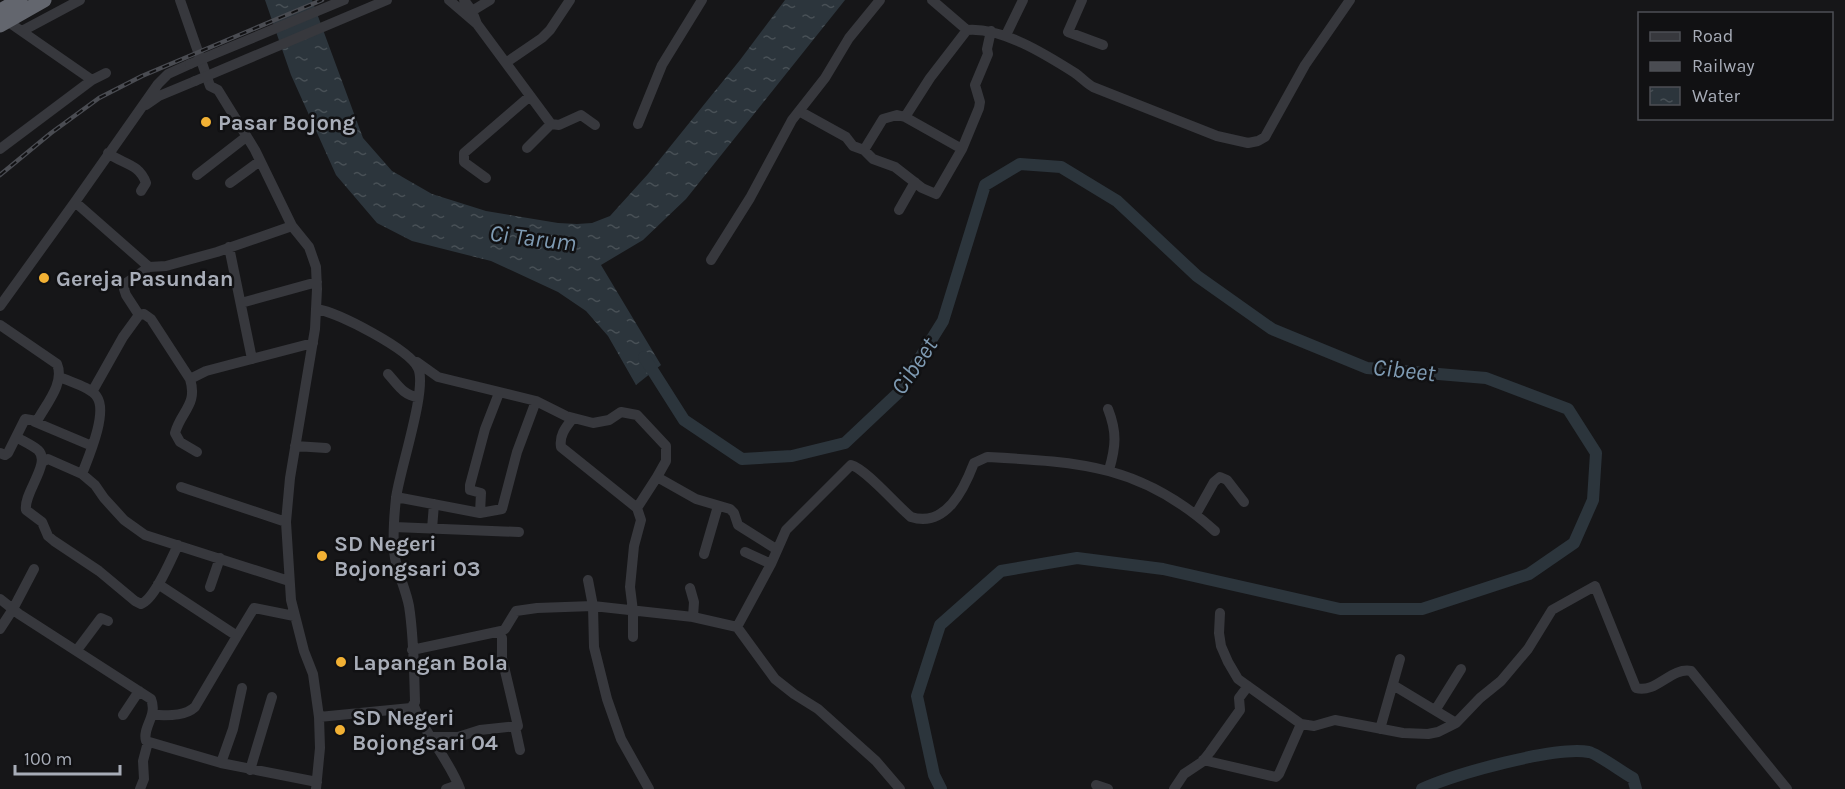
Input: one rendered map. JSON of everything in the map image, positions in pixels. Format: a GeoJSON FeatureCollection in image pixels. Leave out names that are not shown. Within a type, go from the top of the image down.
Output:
{"type":"FeatureCollection","features":[{"type":"Feature","properties":{"kind":"highway"},"geometry":{"type":"LineString","coordinates":[[2,19],[19,0]]}},
{"type":"Feature","properties":{"kind":"highway"},"geometry":{"type":"LineString","coordinates":[[2,19],[44,0]]}},
{"type":"Feature","properties":{"kind":"street"},"geometry":{"type":"LineString","coordinates":[[22,31],[80,0]]}},
{"type":"Feature","properties":{"kind":"street"},"geometry":{"type":"LineString","coordinates":[[0,599],[152,701],[153,715],[145,735],[145,740],[148,742],[220,763],[317,785],[320,748],[319,717],[313,674],[294,616],[289,581],[286,522],[290,478],[317,309],[315,267],[309,247],[292,226],[260,161],[219,90],[210,86],[180,0]]}},
{"type":"Feature","properties":{"kind":"street"},"geometry":{"type":"LineString","coordinates":[[0,306],[162,78],[190,64],[344,0]]}},
{"type":"Feature","properties":{"kind":"street"},"geometry":{"type":"LineString","coordinates":[[141,108],[159,96],[387,0]]}},
{"type":"Feature","properties":{"kind":"street"},"geometry":{"type":"LineString","coordinates":[[472,11],[490,0]]}},
{"type":"Feature","properties":{"kind":"street"},"geometry":{"type":"LineString","coordinates":[[507,62],[542,38],[570,0]]}},
{"type":"Feature","properties":{"kind":"street"},"geometry":{"type":"LineString","coordinates":[[638,124],[662,65],[702,0]]}},
{"type":"Feature","properties":{"kind":"street"},"geometry":{"type":"LineString","coordinates":[[711,260],[750,198],[799,111],[825,78],[849,38],[880,0]]}},
{"type":"Feature","properties":{"kind":"street"},"geometry":{"type":"LineString","coordinates":[[932,0],[967,30],[991,31],[1006,35],[1076,73],[1093,87],[1217,136],[1248,143],[1265,137],[1305,65],[1350,0]]}},
{"type":"Feature","properties":{"kind":"street"},"geometry":{"type":"LineString","coordinates":[[1006,35],[1023,0]]}},
{"type":"Feature","properties":{"kind":"street"},"geometry":{"type":"LineString","coordinates":[[1082,0],[1068,32],[1103,45]]}},
{"type":"Feature","properties":{"kind":"street"},"geometry":{"type":"LineString","coordinates":[[457,1],[472,11],[477,24]]}},
{"type":"Feature","properties":{"kind":"street"},"geometry":{"type":"LineString","coordinates":[[457,1],[507,62],[552,124],[560,125],[581,115],[595,125]]}},
{"type":"Feature","properties":{"kind":"street"},"geometry":{"type":"LineString","coordinates":[[2,19],[92,80]]}},
{"type":"Feature","properties":{"kind":"street"},"geometry":{"type":"LineString","coordinates":[[905,117],[930,78],[967,30]]}},
{"type":"Feature","properties":{"kind":"street"},"geometry":{"type":"LineString","coordinates":[[799,111],[846,137],[853,146],[864,150],[873,159],[895,167],[936,194],[962,149],[980,105],[975,85],[988,54],[991,31]]}},
{"type":"Feature","properties":{"kind":"street"},"geometry":{"type":"LineString","coordinates":[[0,149],[92,80],[106,73]]}},
{"type":"Feature","properties":{"kind":"street"},"geometry":{"type":"LineString","coordinates":[[486,178],[464,162],[464,153],[530,96]]}},
{"type":"Feature","properties":{"kind":"street"},"geometry":{"type":"LineString","coordinates":[[864,150],[883,119],[897,115],[905,117],[962,149]]}},
{"type":"Feature","properties":{"kind":"street"},"geometry":{"type":"LineString","coordinates":[[527,148],[552,124]]}},
{"type":"Feature","properties":{"kind":"street"},"geometry":{"type":"LineString","coordinates":[[196,175],[246,137]]}},
{"type":"Feature","properties":{"kind":"street"},"geometry":{"type":"LineString","coordinates":[[108,153],[137,168],[146,183],[141,191]]}},
{"type":"Feature","properties":{"kind":"street"},"geometry":{"type":"LineString","coordinates":[[230,183],[260,161]]}},
{"type":"Feature","properties":{"kind":"street"},"geometry":{"type":"LineString","coordinates":[[899,210],[915,182]]}},
{"type":"Feature","properties":{"kind":"street"},"geometry":{"type":"LineString","coordinates":[[75,202],[149,267]]}},
{"type":"Feature","properties":{"kind":"street"},"geometry":{"type":"LineString","coordinates":[[139,315],[124,289],[126,284],[149,267],[169,266],[292,226]]}},
{"type":"Feature","properties":{"kind":"street"},"geometry":{"type":"LineString","coordinates":[[229,247],[252,359]]}},
{"type":"Feature","properties":{"kind":"street"},"geometry":{"type":"LineString","coordinates":[[242,303],[317,282]]}},
{"type":"Feature","properties":{"kind":"street"},"geometry":{"type":"LineString","coordinates":[[317,309],[350,320],[412,358],[438,377],[536,401],[573,418],[593,423],[609,420],[621,412],[637,415],[666,446],[666,461],[637,508]]}},
{"type":"Feature","properties":{"kind":"street"},"geometry":{"type":"LineString","coordinates":[[92,392],[123,336],[139,315],[144,314],[150,319],[189,379],[193,389],[192,398],[175,433],[180,442],[197,452]]}},
{"type":"Feature","properties":{"kind":"street"},"geometry":{"type":"LineString","coordinates":[[0,325],[57,364],[60,377],[35,422]]}},
{"type":"Feature","properties":{"kind":"street"},"geometry":{"type":"LineString","coordinates":[[189,379],[206,371],[313,343]]}},
{"type":"Feature","properties":{"kind":"street"},"geometry":{"type":"LineString","coordinates":[[412,358],[421,378],[396,497],[395,556],[409,606],[414,706],[419,720],[432,737],[459,787],[446,789]]}},
{"type":"Feature","properties":{"kind":"street"},"geometry":{"type":"LineString","coordinates":[[388,374],[408,396],[418,398]]}},
{"type":"Feature","properties":{"kind":"street"},"geometry":{"type":"LineString","coordinates":[[60,377],[92,392],[99,400],[101,410],[82,474]]}},
{"type":"Feature","properties":{"kind":"street"},"geometry":{"type":"LineString","coordinates":[[480,513],[481,493],[470,490],[470,485],[485,429],[499,393]]}},
{"type":"Feature","properties":{"kind":"street"},"geometry":{"type":"LineString","coordinates":[[396,497],[480,513],[502,509],[517,452],[536,401]]}},
{"type":"Feature","properties":{"kind":"street"},"geometry":{"type":"LineString","coordinates":[[1108,408],[1115,430],[1116,449],[1109,470]]}},
{"type":"Feature","properties":{"kind":"street"},"geometry":{"type":"LineString","coordinates":[[573,418],[563,430],[561,447],[637,508],[641,520],[634,546],[630,579],[633,637]]}},
{"type":"Feature","properties":{"kind":"street"},"geometry":{"type":"LineString","coordinates":[[0,453],[5,455],[8,453],[26,419],[92,446]]}},
{"type":"Feature","properties":{"kind":"street"},"geometry":{"type":"LineString","coordinates":[[16,437],[39,451],[42,462],[25,507],[42,522],[48,536],[61,547],[99,571],[140,603],[145,603],[159,584],[178,545]]}},
{"type":"Feature","properties":{"kind":"street"},"geometry":{"type":"LineString","coordinates":[[295,446],[326,448]]}},
{"type":"Feature","properties":{"kind":"street"},"geometry":{"type":"LineString","coordinates":[[737,627],[771,564],[786,530],[851,465],[871,479],[911,517],[918,519],[933,518],[950,509],[974,463],[987,457],[1050,460],[1109,470],[1140,480],[1196,514],[1215,531]]}},
{"type":"Feature","properties":{"kind":"street"},"geometry":{"type":"LineString","coordinates":[[42,462],[48,459],[82,474],[95,484],[124,520],[140,532],[289,581]]}},
{"type":"Feature","properties":{"kind":"street"},"geometry":{"type":"LineString","coordinates":[[657,477],[696,499],[730,509],[738,525],[776,549]]}},
{"type":"Feature","properties":{"kind":"street"},"geometry":{"type":"LineString","coordinates":[[1196,514],[1214,482],[1220,477],[1227,480],[1244,502]]}},
{"type":"Feature","properties":{"kind":"street"},"geometry":{"type":"LineString","coordinates":[[182,487],[286,522]]}},
{"type":"Feature","properties":{"kind":"street"},"geometry":{"type":"LineString","coordinates":[[432,529],[434,504]]}},
{"type":"Feature","properties":{"kind":"street"},"geometry":{"type":"LineString","coordinates":[[704,554],[718,506]]}},
{"type":"Feature","properties":{"kind":"street"},"geometry":{"type":"LineString","coordinates":[[394,527],[519,531]]}},
{"type":"Feature","properties":{"kind":"street"},"geometry":{"type":"LineString","coordinates":[[745,552],[771,564]]}},
{"type":"Feature","properties":{"kind":"street"},"geometry":{"type":"LineString","coordinates":[[210,587],[220,558]]}},
{"type":"Feature","properties":{"kind":"street"},"geometry":{"type":"LineString","coordinates":[[0,629],[34,569]]}},
{"type":"Feature","properties":{"kind":"street"},"geometry":{"type":"LineString","coordinates":[[588,580],[593,606],[594,647],[607,699],[621,739],[649,789]]}},
{"type":"Feature","properties":{"kind":"street"},"geometry":{"type":"LineString","coordinates":[[159,584],[237,636]]}},
{"type":"Feature","properties":{"kind":"street"},"geometry":{"type":"LineString","coordinates":[[1220,613],[1221,646],[1238,679],[1301,724],[1314,726],[1335,720],[1380,729],[1428,734],[1456,723],[1528,649],[1552,610],[1595,586],[1636,688],[1647,689],[1683,670],[1691,671],[1787,789]]}},
{"type":"Feature","properties":{"kind":"street"},"geometry":{"type":"LineString","coordinates":[[690,588],[694,602],[693,617]]}},
{"type":"Feature","properties":{"kind":"street"},"geometry":{"type":"LineString","coordinates":[[412,650],[501,631],[520,610],[593,606],[693,617],[737,627],[775,679],[818,709],[876,761],[900,789]]}},
{"type":"Feature","properties":{"kind":"street"},"geometry":{"type":"LineString","coordinates":[[153,715],[177,715],[191,711],[195,707],[254,608],[294,616]]}},
{"type":"Feature","properties":{"kind":"street"},"geometry":{"type":"LineString","coordinates":[[77,650],[101,618],[108,621]]}},
{"type":"Feature","properties":{"kind":"street"},"geometry":{"type":"LineString","coordinates":[[432,737],[458,737],[480,730],[518,726],[502,658],[502,638]]}},
{"type":"Feature","properties":{"kind":"street"},"geometry":{"type":"LineString","coordinates":[[1380,729],[1400,659]]}},
{"type":"Feature","properties":{"kind":"street"},"geometry":{"type":"LineString","coordinates":[[1436,709],[1461,669]]}},
{"type":"Feature","properties":{"kind":"street"},"geometry":{"type":"LineString","coordinates":[[1393,685],[1456,723]]}},
{"type":"Feature","properties":{"kind":"street"},"geometry":{"type":"LineString","coordinates":[[1174,789],[1184,774],[1203,760],[1240,711],[1239,698],[1248,686]]}},
{"type":"Feature","properties":{"kind":"street"},"geometry":{"type":"LineString","coordinates":[[220,763],[233,729],[242,688]]}},
{"type":"Feature","properties":{"kind":"street"},"geometry":{"type":"LineString","coordinates":[[123,716],[139,691]]}},
{"type":"Feature","properties":{"kind":"street"},"geometry":{"type":"LineString","coordinates":[[250,770],[272,698]]}},
{"type":"Feature","properties":{"kind":"street"},"geometry":{"type":"LineString","coordinates":[[319,717],[414,706]]}},
{"type":"Feature","properties":{"kind":"street"},"geometry":{"type":"LineString","coordinates":[[1203,760],[1276,777],[1301,724]]}},
{"type":"Feature","properties":{"kind":"street"},"geometry":{"type":"LineString","coordinates":[[515,727],[520,750]]}},
{"type":"Feature","properties":{"kind":"street"},"geometry":{"type":"LineString","coordinates":[[140,789],[144,779],[143,761],[148,742]]}},
{"type":"Feature","properties":{"kind":"street"},"geometry":{"type":"LineString","coordinates":[[1096,785],[1108,789]]}},
{"type":"Feature","properties":{"kind":"water","name":"Ci Tarum"},"geometry":{"type":"Polygon","coordinates":[[[265,0],[312,0],[363,138],[392,171],[432,194],[486,211],[577,224],[592,223],[610,216],[648,174],[785,0],[845,0],[686,199],[643,240],[601,265],[661,365],[636,385],[608,336],[586,311],[558,292],[491,261],[412,241],[377,223],[336,175],[291,75],[265,0]]]}},
{"type":"Feature","properties":{"kind":"waterway","name":"Cibeet"},"geometry":{"type":"LineString","coordinates":[[644,357],[684,420],[742,459],[792,456],[845,443],[898,393],[943,321],[985,185],[1020,164],[1061,167],[1117,201],[1197,276],[1272,329],[1367,368],[1486,378],[1568,409],[1596,453],[1593,500],[1574,543],[1529,574],[1422,609],[1340,609],[1163,569],[1077,558],[1001,571],[940,625],[917,696],[934,775],[941,789]]}},
{"type":"Feature","properties":{"kind":"waterway","name":"Cibeet"},"geometry":{"type":"LineString","coordinates":[[1422,789],[1457,776],[1505,763],[1573,751],[1593,753],[1633,778],[1636,789]]}},
{"type":"Feature","properties":{"kind":"railway"},"geometry":{"type":"LineString","coordinates":[[0,175],[51,133],[99,98],[142,76],[322,0]]}},
{"type":"Feature","properties":{"kind":"place","name":"Pasar Bojong"},"geometry":{"type":"Point","coordinates":[206,122]}},
{"type":"Feature","properties":{"kind":"place","name":"Gereja Pasundan"},"geometry":{"type":"Point","coordinates":[44,278]}},
{"type":"Feature","properties":{"kind":"place","name":"SD Negeri Bojongsari 03"},"geometry":{"type":"Point","coordinates":[322,556]}},
{"type":"Feature","properties":{"kind":"place","name":"Lapangan Bola"},"geometry":{"type":"Point","coordinates":[341,662]}},
{"type":"Feature","properties":{"kind":"place","name":"SD Negeri Bojongsari 04"},"geometry":{"type":"Point","coordinates":[340,730]}}]}
